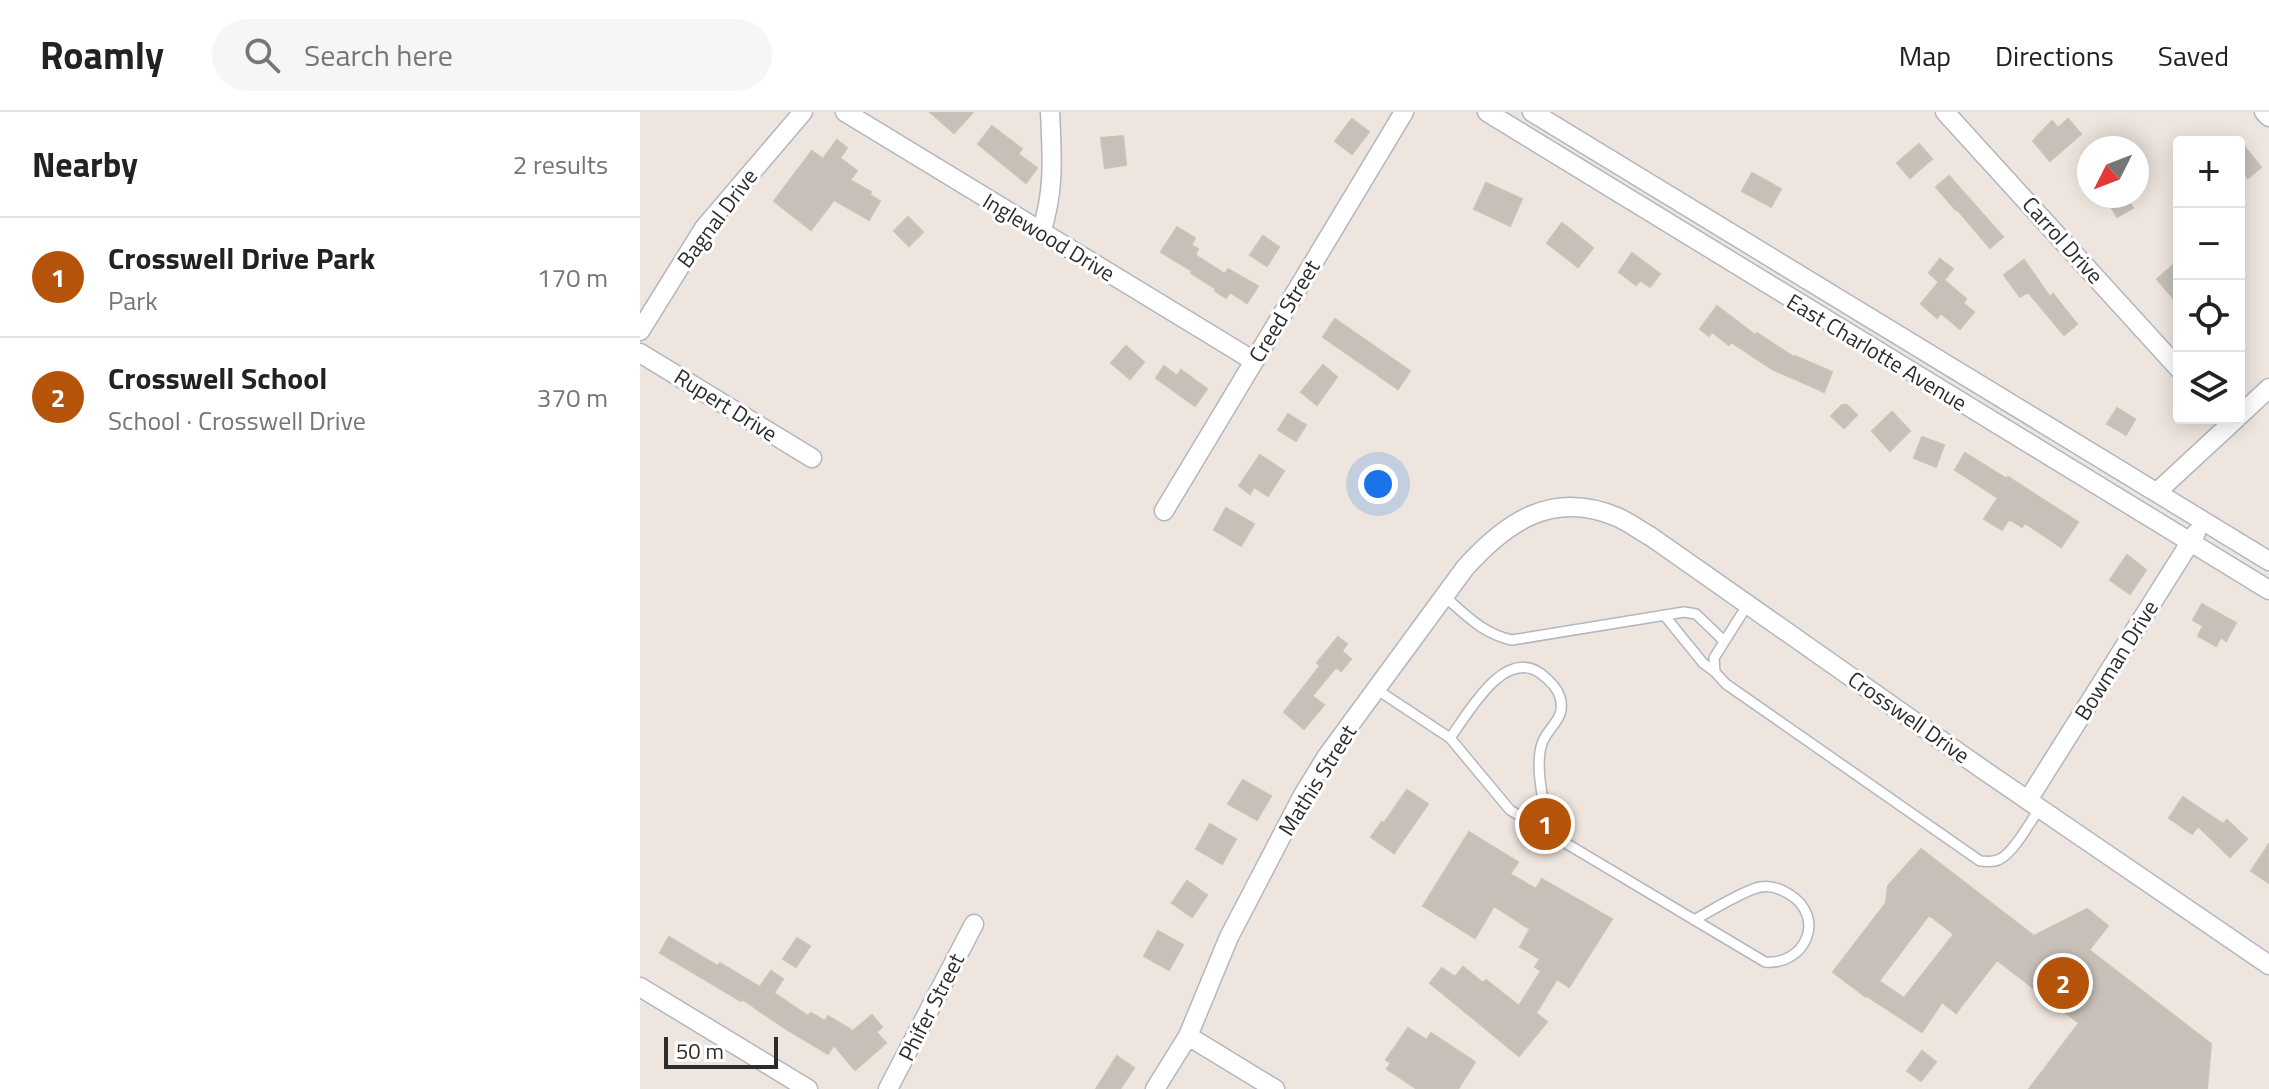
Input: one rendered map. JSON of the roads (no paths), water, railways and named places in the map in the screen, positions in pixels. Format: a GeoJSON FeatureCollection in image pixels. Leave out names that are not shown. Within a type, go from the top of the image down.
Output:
{"type":"FeatureCollection","features":[{"type":"Feature","properties":{"kind":"street","name":"Bagnal Drive"},"geometry":{"type":"LineString","coordinates":[[640,331],[704,228],[803,112]]}},
{"type":"Feature","properties":{"kind":"street","name":"Inglewood Drive"},"geometry":{"type":"LineString","coordinates":[[845,112],[1254,361]]}},
{"type":"Feature","properties":{"kind":"street"},"geometry":{"type":"LineString","coordinates":[[1041,233],[1052,186],[1050,112]]}},
{"type":"Feature","properties":{"kind":"street","name":"Creed Street"},"geometry":{"type":"LineString","coordinates":[[1164,511],[1404,112]]}},
{"type":"Feature","properties":{"kind":"street","name":"East Charlotte Avenue"},"geometry":{"type":"LineString","coordinates":[[1487,112],[2269,590]]}},
{"type":"Feature","properties":{"kind":"street","name":"East Charlotte Avenue"},"geometry":{"type":"LineString","coordinates":[[1532,112],[2269,561]]}},
{"type":"Feature","properties":{"kind":"street","name":"Carrol Drive"},"geometry":{"type":"LineString","coordinates":[[1945,112],[2173,362]]}},
{"type":"Feature","properties":{"kind":"street"},"geometry":{"type":"LineString","coordinates":[[2264,112],[2269,117]]}},
{"type":"Feature","properties":{"kind":"street","name":"Rupert Drive"},"geometry":{"type":"LineString","coordinates":[[640,353],[812,458]]}},
{"type":"Feature","properties":{"kind":"street"},"geometry":{"type":"LineString","coordinates":[[2245,408],[2269,388]]}},
{"type":"Feature","properties":{"kind":"street"},"geometry":{"type":"LineString","coordinates":[[2157,492],[2227,424]]}},
{"type":"Feature","properties":{"kind":"street","name":"Crosswell Drive"},"geometry":{"type":"LineString","coordinates":[[1536,514],[1562,508],[1584,508],[1621,519],[1650,536],[2269,965]]}},
{"type":"Feature","properties":{"kind":"street","name":"Mathis Street"},"geometry":{"type":"LineString","coordinates":[[1155,1089],[1188,1036],[1229,937],[1303,795],[1327,756],[1484,546],[1513,523],[1536,514]]}},
{"type":"Feature","properties":{"kind":"street","name":"Bowman Drive"},"geometry":{"type":"LineString","coordinates":[[2034,804],[2204,521]]}},
{"type":"Feature","properties":{"kind":"street","name":"Phifer Street"},"geometry":{"type":"LineString","coordinates":[[888,1089],[974,924]]}},
{"type":"Feature","properties":{"kind":"street"},"geometry":{"type":"LineString","coordinates":[[640,987],[808,1089]]}},
{"type":"Feature","properties":{"kind":"street"},"geometry":{"type":"LineString","coordinates":[[1188,1036],[1275,1089]]}},
{"type":"Feature","properties":{"kind":"lane"},"geometry":{"type":"LineString","coordinates":[[1444,596],[1484,630],[1512,640],[1684,612],[1696,614],[1706,621],[1724,641]]}},
{"type":"Feature","properties":{"kind":"lane"},"geometry":{"type":"LineString","coordinates":[[1715,672],[1714,658],[1748,604]]}},
{"type":"Feature","properties":{"kind":"lane"},"geometry":{"type":"LineString","coordinates":[[1664,615],[1703,663],[1726,684],[1980,861],[2002,859],[2014,845],[2034,804]]}},
{"type":"Feature","properties":{"kind":"lane"},"geometry":{"type":"LineString","coordinates":[[1450,738],[1486,689],[1509,670],[1524,667],[1538,671],[1553,684],[1560,697],[1561,715],[1543,740],[1540,754],[1549,833]]}},
{"type":"Feature","properties":{"kind":"lane"},"geometry":{"type":"LineString","coordinates":[[1376,689],[1450,738],[1510,810],[1694,920],[1765,962],[1786,960],[1798,950],[1810,930],[1809,915],[1800,900],[1781,888],[1771,887],[1747,892],[1694,920]]}},
{"type":"Feature","properties":{"kind":"place","name":"Crosswell Drive Park"},"geometry":{"type":"Point","coordinates":[1545,824]}},
{"type":"Feature","properties":{"kind":"place","name":"Crosswell School"},"geometry":{"type":"Point","coordinates":[2063,983]}}]}
